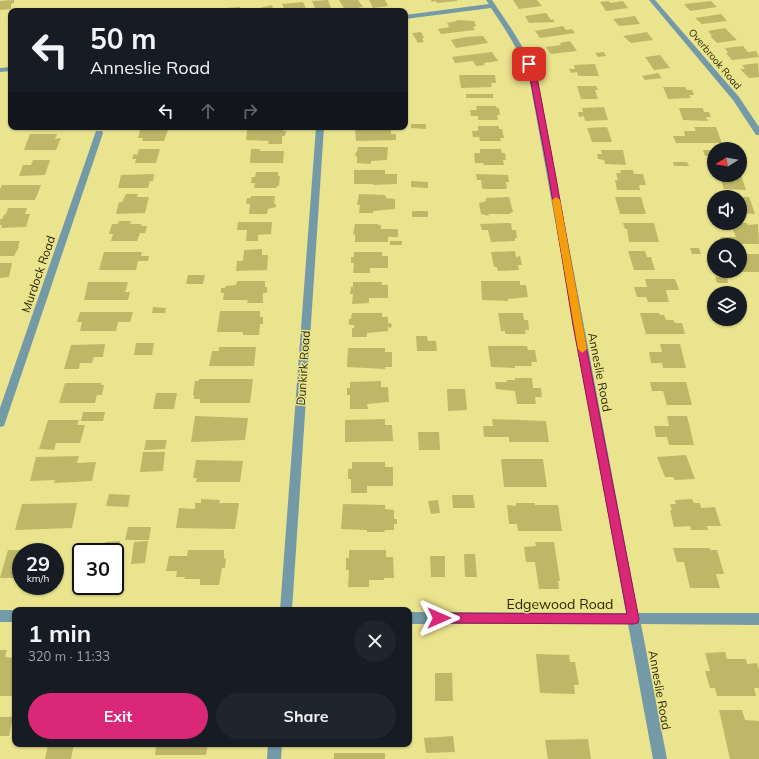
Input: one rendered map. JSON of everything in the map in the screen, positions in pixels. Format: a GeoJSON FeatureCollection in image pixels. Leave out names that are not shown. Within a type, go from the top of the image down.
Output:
{"type":"FeatureCollection","features":[{"type":"Feature","properties":{"kind":"street","name":"Overbrook Road"},"geometry":{"type":"LineString","coordinates":[[652,0],[736,99],[759,133]]}},
{"type":"Feature","properties":{"kind":"street"},"geometry":{"type":"LineString","coordinates":[[408,17],[490,3]]}},
{"type":"Feature","properties":{"kind":"street","name":"Anneslie Road"},"geometry":{"type":"LineString","coordinates":[[490,3],[520,47],[529,64],[534,82],[578,325],[660,759]]}},
{"type":"Feature","properties":{"kind":"street","name":"Dunkirk Road"},"geometry":{"type":"LineString","coordinates":[[286,607],[320,130]]}},
{"type":"Feature","properties":{"kind":"street","name":"Murdock Road"},"geometry":{"type":"LineString","coordinates":[[0,423],[99,133]]}},
{"type":"Feature","properties":{"kind":"street"},"geometry":{"type":"LineString","coordinates":[[0,616],[12,616]]}},
{"type":"Feature","properties":{"kind":"street","name":"Edgewood Road"},"geometry":{"type":"LineString","coordinates":[[412,618],[759,619]]}},
{"type":"Feature","properties":{"kind":"street"},"geometry":{"type":"LineString","coordinates":[[274,759],[275,747]]}},
{"type":"Feature","properties":{"kind":"building"},"geometry":{"type":"Polygon","coordinates":[[[14,0],[14,3],[11,4],[11,8],[0,10],[0,1],[14,0]]]}},
{"type":"Feature","properties":{"kind":"building"},"geometry":{"type":"Polygon","coordinates":[[[328,0],[331,8],[315,8],[312,1],[328,0]]]}},
{"type":"Feature","properties":{"kind":"building"},"geometry":{"type":"Polygon","coordinates":[[[339,0],[358,0],[363,7],[357,8],[344,8],[339,0]]]}},
{"type":"Feature","properties":{"kind":"building"},"geometry":{"type":"Polygon","coordinates":[[[369,0],[385,0],[388,6],[373,8],[369,0]]]}},
{"type":"Feature","properties":{"kind":"building"},"geometry":{"type":"Polygon","coordinates":[[[431,0],[457,1],[437,3],[436,1],[432,2],[431,0]]]}},
{"type":"Feature","properties":{"kind":"building"},"geometry":{"type":"Polygon","coordinates":[[[513,0],[537,0],[542,6],[519,9],[513,0]]]}},
{"type":"Feature","properties":{"kind":"building"},"geometry":{"type":"Polygon","coordinates":[[[609,1],[610,3],[623,1],[628,8],[606,11],[600,2],[609,1]]]}},
{"type":"Feature","properties":{"kind":"building"},"geometry":{"type":"Polygon","coordinates":[[[711,1],[717,7],[690,11],[684,4],[711,1]]]}},
{"type":"Feature","properties":{"kind":"building"},"geometry":{"type":"Polygon","coordinates":[[[303,2],[306,8],[284,8],[282,4],[303,2]]]}},
{"type":"Feature","properties":{"kind":"building"},"geometry":{"type":"Polygon","coordinates":[[[272,5],[273,8],[259,8],[272,5]]]}},
{"type":"Feature","properties":{"kind":"building"},"geometry":{"type":"Polygon","coordinates":[[[546,13],[551,20],[553,19],[555,22],[529,23],[525,16],[546,13]]]}},
{"type":"Feature","properties":{"kind":"building"},"geometry":{"type":"Polygon","coordinates":[[[721,14],[727,21],[702,24],[695,18],[721,14]]]}},
{"type":"Feature","properties":{"kind":"building"},"geometry":{"type":"Polygon","coordinates":[[[635,16],[640,24],[619,26],[613,19],[635,16]]]}},
{"type":"Feature","properties":{"kind":"building"},"geometry":{"type":"Polygon","coordinates":[[[456,20],[474,21],[476,26],[473,27],[475,30],[441,34],[438,29],[449,27],[447,23],[457,21],[456,20]]]}},
{"type":"Feature","properties":{"kind":"building"},"geometry":{"type":"Polygon","coordinates":[[[563,26],[566,30],[572,29],[575,33],[540,38],[535,31],[563,26]]]}},
{"type":"Feature","properties":{"kind":"building"},"geometry":{"type":"Polygon","coordinates":[[[725,28],[737,40],[717,43],[710,36],[712,36],[708,31],[725,28]]]}},
{"type":"Feature","properties":{"kind":"building"},"geometry":{"type":"Polygon","coordinates":[[[421,32],[424,42],[418,43],[412,33],[421,32]]]}},
{"type":"Feature","properties":{"kind":"building"},"geometry":{"type":"Polygon","coordinates":[[[647,32],[653,40],[631,43],[623,36],[647,32]]]}},
{"type":"Feature","properties":{"kind":"building"},"geometry":{"type":"Polygon","coordinates":[[[483,36],[488,43],[456,48],[451,40],[466,37],[483,36]]]}},
{"type":"Feature","properties":{"kind":"building"},"geometry":{"type":"Polygon","coordinates":[[[570,41],[577,51],[551,54],[546,47],[561,45],[560,43],[570,41]]]}},
{"type":"Feature","properties":{"kind":"building"},"geometry":{"type":"Polygon","coordinates":[[[743,46],[748,52],[756,51],[759,57],[732,60],[726,53],[728,53],[725,48],[743,46]]]}},
{"type":"Feature","properties":{"kind":"building"},"geometry":{"type":"Polygon","coordinates":[[[492,52],[498,61],[484,63],[485,65],[476,66],[473,61],[455,63],[452,57],[492,52]]]}},
{"type":"Feature","properties":{"kind":"building"},"geometry":{"type":"Polygon","coordinates":[[[604,52],[606,56],[598,57],[595,53],[604,52]]]}},
{"type":"Feature","properties":{"kind":"building"},"geometry":{"type":"Polygon","coordinates":[[[660,55],[670,68],[654,70],[645,57],[660,55]]]}},
{"type":"Feature","properties":{"kind":"building"},"geometry":{"type":"Polygon","coordinates":[[[758,63],[759,77],[749,78],[740,69],[745,69],[742,65],[758,63]]]}},
{"type":"Feature","properties":{"kind":"building"},"geometry":{"type":"Polygon","coordinates":[[[595,64],[599,76],[578,76],[577,72],[571,73],[569,69],[575,69],[574,65],[595,64]]]}},
{"type":"Feature","properties":{"kind":"building"},"geometry":{"type":"Polygon","coordinates":[[[658,73],[662,78],[645,80],[642,76],[658,73]]]}},
{"type":"Feature","properties":{"kind":"building"},"geometry":{"type":"Polygon","coordinates":[[[459,75],[495,75],[496,83],[491,83],[492,87],[461,88],[459,75]]]}},
{"type":"Feature","properties":{"kind":"building"},"geometry":{"type":"Polygon","coordinates":[[[577,86],[596,86],[598,90],[595,90],[598,99],[581,99],[577,86]]]}},
{"type":"Feature","properties":{"kind":"building"},"geometry":{"type":"Polygon","coordinates":[[[663,87],[685,87],[687,90],[692,90],[694,95],[689,95],[691,98],[668,99],[663,87]]]}},
{"type":"Feature","properties":{"kind":"building"},"geometry":{"type":"Polygon","coordinates":[[[466,94],[493,94],[493,98],[466,98],[466,94]]]}},
{"type":"Feature","properties":{"kind":"building"},"geometry":{"type":"Polygon","coordinates":[[[476,106],[496,106],[499,108],[500,115],[497,115],[498,120],[478,120],[478,116],[471,116],[470,110],[477,110],[476,106]]]}},
{"type":"Feature","properties":{"kind":"building"},"geometry":{"type":"Polygon","coordinates":[[[604,107],[608,120],[585,121],[584,116],[579,117],[578,112],[583,112],[582,108],[604,107]]]}},
{"type":"Feature","properties":{"kind":"building"},"geometry":{"type":"Polygon","coordinates":[[[679,108],[703,108],[704,112],[709,112],[711,117],[706,117],[708,121],[683,120],[679,108]]]}},
{"type":"Feature","properties":{"kind":"building"},"geometry":{"type":"Polygon","coordinates":[[[411,124],[426,124],[426,129],[411,128],[411,124]]]}},
{"type":"Feature","properties":{"kind":"building"},"geometry":{"type":"Polygon","coordinates":[[[478,126],[499,126],[499,129],[502,129],[504,138],[500,138],[501,141],[480,141],[479,137],[473,137],[472,131],[478,131],[478,126]]]}},
{"type":"Feature","properties":{"kind":"building"},"geometry":{"type":"Polygon","coordinates":[[[607,127],[612,142],[592,142],[587,128],[607,127]]]}},
{"type":"Feature","properties":{"kind":"building"},"geometry":{"type":"Polygon","coordinates":[[[694,127],[716,127],[722,142],[676,143],[673,136],[685,136],[684,131],[696,131],[694,127]]]}},
{"type":"Feature","properties":{"kind":"building"},"geometry":{"type":"Polygon","coordinates":[[[140,130],[168,130],[164,141],[142,141],[143,138],[138,138],[140,130]]]}},
{"type":"Feature","properties":{"kind":"building"},"geometry":{"type":"Polygon","coordinates":[[[247,130],[286,131],[285,136],[282,136],[282,144],[268,144],[269,141],[246,140],[247,130]]]}},
{"type":"Feature","properties":{"kind":"building"},"geometry":{"type":"Polygon","coordinates":[[[355,130],[391,130],[391,134],[396,134],[396,140],[356,141],[355,130]]]}},
{"type":"Feature","properties":{"kind":"building"},"geometry":{"type":"Polygon","coordinates":[[[30,134],[57,134],[55,139],[61,138],[56,150],[24,150],[30,134]]]}},
{"type":"Feature","properties":{"kind":"building"},"geometry":{"type":"Polygon","coordinates":[[[358,147],[388,147],[387,160],[371,161],[371,164],[357,163],[357,156],[355,156],[358,147]]]}},
{"type":"Feature","properties":{"kind":"building"},"geometry":{"type":"Polygon","coordinates":[[[139,149],[160,149],[156,163],[135,163],[136,159],[132,159],[134,154],[137,155],[139,149]]]}},
{"type":"Feature","properties":{"kind":"building"},"geometry":{"type":"Polygon","coordinates":[[[251,149],[260,149],[260,151],[284,151],[283,163],[250,163],[251,149]]]}},
{"type":"Feature","properties":{"kind":"building"},"geometry":{"type":"Polygon","coordinates":[[[480,149],[501,149],[502,153],[505,153],[506,160],[503,160],[504,165],[484,165],[483,163],[475,163],[474,153],[480,153],[480,149]]]}},
{"type":"Feature","properties":{"kind":"building"},"geometry":{"type":"Polygon","coordinates":[[[601,150],[623,150],[626,165],[605,164],[604,160],[598,159],[597,154],[602,154],[601,150]]]}},
{"type":"Feature","properties":{"kind":"building"},"geometry":{"type":"Polygon","coordinates":[[[703,150],[707,150],[707,156],[705,156],[703,150]]]}},
{"type":"Feature","properties":{"kind":"building"},"geometry":{"type":"Polygon","coordinates":[[[33,160],[50,160],[45,175],[19,176],[23,165],[31,165],[33,160]]]}},
{"type":"Feature","properties":{"kind":"building"},"geometry":{"type":"Polygon","coordinates":[[[673,162],[687,162],[689,166],[674,166],[673,162]]]}},
{"type":"Feature","properties":{"kind":"building"},"geometry":{"type":"Polygon","coordinates":[[[354,170],[385,170],[385,174],[397,174],[397,184],[354,184],[354,170]]]}},
{"type":"Feature","properties":{"kind":"building"},"geometry":{"type":"Polygon","coordinates":[[[620,170],[633,170],[634,174],[643,174],[646,185],[639,185],[640,190],[617,190],[615,180],[618,180],[616,173],[621,173],[620,170]]]}},
{"type":"Feature","properties":{"kind":"building"},"geometry":{"type":"Polygon","coordinates":[[[256,172],[278,172],[278,176],[280,176],[279,186],[276,188],[254,188],[255,183],[251,183],[252,177],[255,177],[256,172]]]}},
{"type":"Feature","properties":{"kind":"building"},"geometry":{"type":"Polygon","coordinates":[[[154,174],[153,181],[150,181],[148,188],[118,188],[121,175],[154,174]]]}},
{"type":"Feature","properties":{"kind":"building"},"geometry":{"type":"Polygon","coordinates":[[[476,174],[508,175],[509,182],[506,182],[507,189],[484,189],[482,188],[481,180],[477,180],[476,174]]]}},
{"type":"Feature","properties":{"kind":"building"},"geometry":{"type":"Polygon","coordinates":[[[411,181],[428,182],[428,188],[411,187],[411,181]]]}},
{"type":"Feature","properties":{"kind":"building"},"geometry":{"type":"Polygon","coordinates":[[[722,182],[743,182],[746,190],[724,189],[722,182]]]}},
{"type":"Feature","properties":{"kind":"building"},"geometry":{"type":"Polygon","coordinates":[[[2,185],[41,185],[35,200],[0,200],[0,189],[2,185]]]}},
{"type":"Feature","properties":{"kind":"building"},"geometry":{"type":"Polygon","coordinates":[[[126,194],[138,194],[137,197],[149,197],[145,213],[116,214],[119,202],[122,202],[126,194]]]}},
{"type":"Feature","properties":{"kind":"building"},"geometry":{"type":"Polygon","coordinates":[[[359,194],[385,195],[386,198],[395,199],[395,209],[373,211],[373,213],[359,213],[360,205],[357,205],[359,194]]]}},
{"type":"Feature","properties":{"kind":"building"},"geometry":{"type":"Polygon","coordinates":[[[251,196],[275,196],[274,204],[276,204],[276,207],[268,209],[267,214],[249,214],[250,204],[246,204],[247,198],[251,198],[251,196]]]}},
{"type":"Feature","properties":{"kind":"building"},"geometry":{"type":"Polygon","coordinates":[[[509,197],[513,212],[510,214],[488,214],[489,216],[481,214],[479,203],[486,201],[486,198],[509,197]]]}},
{"type":"Feature","properties":{"kind":"building"},"geometry":{"type":"Polygon","coordinates":[[[615,197],[641,197],[646,214],[620,214],[615,197]]]}},
{"type":"Feature","properties":{"kind":"building"},"geometry":{"type":"Polygon","coordinates":[[[747,197],[749,197],[755,214],[747,213],[747,197]]]}},
{"type":"Feature","properties":{"kind":"building"},"geometry":{"type":"Polygon","coordinates":[[[8,208],[27,208],[25,214],[30,214],[26,227],[1,228],[2,225],[0,225],[0,219],[2,219],[6,214],[8,208]]]}},
{"type":"Feature","properties":{"kind":"building"},"geometry":{"type":"Polygon","coordinates":[[[412,211],[428,211],[428,217],[412,217],[412,211]]]}},
{"type":"Feature","properties":{"kind":"building"},"geometry":{"type":"Polygon","coordinates":[[[119,221],[131,221],[130,224],[142,224],[141,226],[147,226],[145,233],[140,233],[137,241],[111,241],[113,234],[109,234],[112,224],[118,224],[119,221]]]}},
{"type":"Feature","properties":{"kind":"building"},"geometry":{"type":"Polygon","coordinates":[[[238,222],[272,222],[271,234],[258,235],[258,241],[246,241],[247,230],[237,230],[238,222]]]}},
{"type":"Feature","properties":{"kind":"building"},"geometry":{"type":"Polygon","coordinates":[[[511,223],[512,230],[516,230],[517,238],[515,238],[515,241],[491,242],[488,230],[482,230],[480,224],[511,223]]]}},
{"type":"Feature","properties":{"kind":"building"},"geometry":{"type":"Polygon","coordinates":[[[623,223],[654,223],[659,242],[629,242],[627,229],[625,229],[623,223]]]}},
{"type":"Feature","properties":{"kind":"building"},"geometry":{"type":"Polygon","coordinates":[[[747,223],[748,225],[758,224],[759,244],[747,244],[747,238],[720,237],[736,237],[733,230],[747,230],[747,223]]]}},
{"type":"Feature","properties":{"kind":"building"},"geometry":{"type":"Polygon","coordinates":[[[355,224],[378,224],[381,225],[381,229],[398,229],[398,237],[388,237],[388,242],[355,242],[355,234],[353,235],[355,224]]]}},
{"type":"Feature","properties":{"kind":"building"},"geometry":{"type":"Polygon","coordinates":[[[0,241],[20,241],[19,247],[14,256],[0,256],[0,241]]]}},
{"type":"Feature","properties":{"kind":"building"},"geometry":{"type":"Polygon","coordinates":[[[390,241],[402,241],[402,245],[390,245],[390,241]]]}},
{"type":"Feature","properties":{"kind":"building"},"geometry":{"type":"Polygon","coordinates":[[[690,248],[699,248],[701,254],[692,254],[690,248]]]}},
{"type":"Feature","properties":{"kind":"building"},"geometry":{"type":"Polygon","coordinates":[[[262,249],[262,255],[268,255],[267,270],[236,271],[237,261],[243,261],[244,250],[262,249]]]}},
{"type":"Feature","properties":{"kind":"building"},"geometry":{"type":"Polygon","coordinates":[[[515,251],[516,257],[520,256],[522,265],[518,265],[519,270],[498,271],[497,267],[494,267],[491,252],[515,251]]]}},
{"type":"Feature","properties":{"kind":"building"},"geometry":{"type":"Polygon","coordinates":[[[628,251],[645,251],[647,257],[651,257],[655,270],[634,270],[628,251]]]}},
{"type":"Feature","properties":{"kind":"building"},"geometry":{"type":"Polygon","coordinates":[[[104,252],[142,252],[141,256],[149,256],[148,261],[138,261],[136,270],[99,270],[104,252]]]}},
{"type":"Feature","properties":{"kind":"building"},"geometry":{"type":"Polygon","coordinates":[[[354,252],[382,252],[382,256],[388,256],[388,268],[370,268],[370,273],[353,273],[354,263],[351,263],[351,257],[354,257],[354,252]]]}},
{"type":"Feature","properties":{"kind":"building"},"geometry":{"type":"Polygon","coordinates":[[[747,254],[759,254],[759,272],[747,272],[747,254]]]}},
{"type":"Feature","properties":{"kind":"building"},"geometry":{"type":"Polygon","coordinates":[[[0,263],[12,263],[9,277],[0,278],[0,263]]]}},
{"type":"Feature","properties":{"kind":"building"},"geometry":{"type":"Polygon","coordinates":[[[188,275],[205,275],[203,284],[186,284],[188,275]]]}},
{"type":"Feature","properties":{"kind":"building"},"geometry":{"type":"Polygon","coordinates":[[[715,278],[727,278],[728,283],[717,283],[715,278]]]}},
{"type":"Feature","properties":{"kind":"building"},"geometry":{"type":"Polygon","coordinates":[[[645,279],[675,279],[679,290],[666,290],[669,302],[648,302],[646,297],[637,297],[634,287],[647,287],[645,279]]]}},
{"type":"Feature","properties":{"kind":"building"},"geometry":{"type":"Polygon","coordinates":[[[237,281],[265,281],[267,293],[263,293],[263,303],[247,303],[248,300],[223,300],[224,293],[221,293],[221,288],[236,285],[237,281]]]}},
{"type":"Feature","properties":{"kind":"building"},"geometry":{"type":"Polygon","coordinates":[[[481,281],[520,281],[520,285],[526,285],[528,297],[508,299],[508,301],[482,300],[481,281]]]}},
{"type":"Feature","properties":{"kind":"building"},"geometry":{"type":"Polygon","coordinates":[[[88,282],[128,282],[125,292],[130,292],[128,300],[84,300],[88,282]]]}},
{"type":"Feature","properties":{"kind":"building"},"geometry":{"type":"Polygon","coordinates":[[[353,282],[382,282],[382,285],[388,285],[388,298],[369,298],[369,303],[352,304],[353,294],[350,294],[351,287],[353,287],[353,282]]]}},
{"type":"Feature","properties":{"kind":"building"},"geometry":{"type":"Polygon","coordinates":[[[153,307],[166,308],[165,313],[152,313],[153,307]]]}},
{"type":"Feature","properties":{"kind":"building"},"geometry":{"type":"Polygon","coordinates":[[[220,311],[260,311],[260,317],[263,317],[263,324],[260,324],[259,335],[243,335],[243,332],[217,332],[220,311]]]}},
{"type":"Feature","properties":{"kind":"building"},"geometry":{"type":"Polygon","coordinates":[[[80,312],[133,312],[130,322],[118,322],[116,331],[80,331],[82,322],[77,322],[80,312]]]}},
{"type":"Feature","properties":{"kind":"building"},"geometry":{"type":"Polygon","coordinates":[[[352,313],[382,313],[382,317],[388,317],[388,323],[392,324],[391,328],[388,327],[388,331],[367,333],[367,337],[352,337],[352,328],[354,328],[354,325],[349,325],[349,319],[351,319],[352,313]]]}},
{"type":"Feature","properties":{"kind":"building"},"geometry":{"type":"Polygon","coordinates":[[[498,313],[523,313],[524,320],[528,320],[529,330],[525,330],[526,334],[505,334],[505,331],[501,331],[498,313]]]}},
{"type":"Feature","properties":{"kind":"building"},"geometry":{"type":"Polygon","coordinates":[[[640,313],[659,313],[660,315],[664,315],[666,320],[673,320],[675,323],[682,323],[685,334],[646,334],[640,313]]]}},
{"type":"Feature","properties":{"kind":"building"},"geometry":{"type":"Polygon","coordinates":[[[416,336],[427,336],[428,341],[436,341],[437,351],[417,351],[416,336]]]}},
{"type":"Feature","properties":{"kind":"building"},"geometry":{"type":"Polygon","coordinates":[[[136,343],[154,343],[152,355],[134,355],[136,343]]]}},
{"type":"Feature","properties":{"kind":"building"},"geometry":{"type":"Polygon","coordinates":[[[105,344],[103,357],[94,357],[92,363],[80,363],[79,369],[64,369],[71,345],[105,344]]]}},
{"type":"Feature","properties":{"kind":"building"},"geometry":{"type":"Polygon","coordinates":[[[660,344],[680,344],[686,368],[663,368],[662,363],[651,363],[649,352],[662,352],[660,344]]]}},
{"type":"Feature","properties":{"kind":"building"},"geometry":{"type":"Polygon","coordinates":[[[488,346],[527,346],[528,350],[535,350],[537,362],[531,362],[532,366],[515,366],[515,368],[491,367],[488,346]]]}},
{"type":"Feature","properties":{"kind":"building"},"geometry":{"type":"Polygon","coordinates":[[[219,347],[256,347],[254,366],[209,366],[212,351],[219,351],[219,347]]]}},
{"type":"Feature","properties":{"kind":"building"},"geometry":{"type":"Polygon","coordinates":[[[348,348],[385,348],[385,352],[392,352],[392,367],[385,367],[385,369],[347,367],[348,348]]]}},
{"type":"Feature","properties":{"kind":"building"},"geometry":{"type":"Polygon","coordinates":[[[515,378],[532,378],[533,388],[541,388],[542,397],[535,397],[536,404],[517,404],[515,391],[496,389],[495,382],[507,382],[506,380],[515,380],[515,378]]]}},
{"type":"Feature","properties":{"kind":"building"},"geometry":{"type":"Polygon","coordinates":[[[199,379],[253,379],[250,403],[200,403],[200,399],[194,399],[193,395],[195,381],[199,381],[199,379]]]}},
{"type":"Feature","properties":{"kind":"building"},"geometry":{"type":"Polygon","coordinates":[[[381,381],[381,387],[388,387],[389,402],[367,404],[368,409],[350,409],[350,395],[347,395],[347,388],[350,388],[350,382],[381,381]]]}},
{"type":"Feature","properties":{"kind":"building"},"geometry":{"type":"Polygon","coordinates":[[[650,382],[686,382],[692,405],[667,405],[663,391],[652,391],[650,382]]]}},
{"type":"Feature","properties":{"kind":"building"},"geometry":{"type":"Polygon","coordinates":[[[65,383],[101,383],[101,385],[104,385],[102,395],[97,395],[95,403],[59,403],[65,383]]]}},
{"type":"Feature","properties":{"kind":"building"},"geometry":{"type":"Polygon","coordinates":[[[447,389],[465,389],[467,410],[448,411],[447,389]]]}},
{"type":"Feature","properties":{"kind":"building"},"geometry":{"type":"Polygon","coordinates":[[[156,393],[177,393],[174,409],[153,409],[156,393]]]}},
{"type":"Feature","properties":{"kind":"building"},"geometry":{"type":"Polygon","coordinates":[[[83,412],[105,412],[103,421],[81,421],[83,412]]]}},
{"type":"Feature","properties":{"kind":"building"},"geometry":{"type":"Polygon","coordinates":[[[195,416],[248,418],[245,440],[191,442],[195,416]]]}},
{"type":"Feature","properties":{"kind":"building"},"geometry":{"type":"Polygon","coordinates":[[[667,416],[687,416],[694,445],[669,445],[667,437],[656,437],[654,426],[669,426],[667,416]]]}},
{"type":"Feature","properties":{"kind":"building"},"geometry":{"type":"Polygon","coordinates":[[[385,419],[385,425],[392,425],[393,441],[345,442],[345,420],[385,419]]]}},
{"type":"Feature","properties":{"kind":"building"},"geometry":{"type":"Polygon","coordinates":[[[492,419],[546,421],[549,442],[509,442],[509,437],[484,437],[483,426],[493,426],[492,419]]]}},
{"type":"Feature","properties":{"kind":"building"},"geometry":{"type":"Polygon","coordinates":[[[48,420],[79,420],[77,425],[85,425],[80,443],[56,443],[54,450],[39,449],[48,420]]]}},
{"type":"Feature","properties":{"kind":"building"},"geometry":{"type":"Polygon","coordinates":[[[418,432],[439,432],[440,450],[419,450],[418,432]]]}},
{"type":"Feature","properties":{"kind":"building"},"geometry":{"type":"Polygon","coordinates":[[[146,440],[167,440],[165,449],[144,450],[146,440]]]}},
{"type":"Feature","properties":{"kind":"building"},"geometry":{"type":"Polygon","coordinates":[[[143,452],[165,452],[163,471],[140,472],[143,452]]]}},
{"type":"Feature","properties":{"kind":"building"},"geometry":{"type":"Polygon","coordinates":[[[686,455],[695,479],[675,480],[673,477],[665,477],[657,457],[686,455]]]}},
{"type":"Feature","properties":{"kind":"building"},"geometry":{"type":"Polygon","coordinates":[[[79,456],[77,463],[96,462],[92,481],[54,483],[55,480],[30,481],[36,457],[79,456]]]}},
{"type":"Feature","properties":{"kind":"building"},"geometry":{"type":"Polygon","coordinates":[[[501,459],[543,459],[547,487],[504,487],[501,459]]]}},
{"type":"Feature","properties":{"kind":"building"},"geometry":{"type":"Polygon","coordinates":[[[196,460],[243,461],[240,482],[196,482],[197,478],[193,478],[196,460]]]}},
{"type":"Feature","properties":{"kind":"building"},"geometry":{"type":"Polygon","coordinates":[[[352,462],[385,462],[385,467],[393,467],[393,486],[367,486],[367,493],[351,493],[351,479],[348,479],[348,469],[352,469],[352,462]]]}},
{"type":"Feature","properties":{"kind":"building"},"geometry":{"type":"Polygon","coordinates":[[[109,494],[130,495],[128,507],[106,506],[109,494]]]}},
{"type":"Feature","properties":{"kind":"building"},"geometry":{"type":"Polygon","coordinates":[[[452,495],[473,495],[475,508],[453,508],[452,495]]]}},
{"type":"Feature","properties":{"kind":"building"},"geometry":{"type":"Polygon","coordinates":[[[201,499],[220,500],[219,503],[239,503],[235,529],[176,528],[179,508],[195,509],[195,503],[201,503],[201,499]]]}},
{"type":"Feature","properties":{"kind":"building"},"geometry":{"type":"Polygon","coordinates":[[[692,499],[694,503],[700,503],[701,508],[715,507],[721,526],[707,526],[708,530],[691,530],[690,526],[674,527],[670,504],[676,504],[675,500],[692,499]]]}},
{"type":"Feature","properties":{"kind":"building"},"geometry":{"type":"Polygon","coordinates":[[[438,500],[440,513],[431,514],[428,501],[438,500]]]}},
{"type":"Feature","properties":{"kind":"building"},"geometry":{"type":"Polygon","coordinates":[[[77,503],[72,528],[15,530],[22,504],[77,503]]]}},
{"type":"Feature","properties":{"kind":"building"},"geometry":{"type":"Polygon","coordinates":[[[516,503],[558,505],[562,531],[518,531],[517,524],[509,524],[507,505],[516,506],[516,503]]]}},
{"type":"Feature","properties":{"kind":"building"},"geometry":{"type":"Polygon","coordinates":[[[343,504],[385,505],[385,509],[394,510],[394,519],[397,519],[397,524],[394,524],[394,530],[385,530],[384,532],[341,529],[343,504]]]}},
{"type":"Feature","properties":{"kind":"building"},"geometry":{"type":"Polygon","coordinates":[[[128,527],[151,527],[149,540],[125,540],[128,527]]]}},
{"type":"Feature","properties":{"kind":"building"},"geometry":{"type":"Polygon","coordinates":[[[120,541],[120,543],[105,542],[120,541]]]}},
{"type":"Feature","properties":{"kind":"building"},"geometry":{"type":"Polygon","coordinates":[[[148,541],[145,563],[131,564],[134,542],[148,541]]]}},
{"type":"Feature","properties":{"kind":"building"},"geometry":{"type":"Polygon","coordinates":[[[535,542],[554,542],[560,581],[558,581],[559,589],[539,589],[535,562],[526,562],[524,547],[536,546],[535,542]]]}},
{"type":"Feature","properties":{"kind":"building"},"geometry":{"type":"Polygon","coordinates":[[[673,548],[710,548],[710,550],[717,550],[724,574],[716,574],[720,588],[690,588],[684,562],[677,562],[673,548]]]}},
{"type":"Feature","properties":{"kind":"building"},"geometry":{"type":"Polygon","coordinates":[[[8,550],[12,550],[12,578],[0,578],[8,550]]]}},
{"type":"Feature","properties":{"kind":"building"},"geometry":{"type":"Polygon","coordinates":[[[188,550],[224,550],[224,558],[226,559],[225,568],[222,568],[219,585],[200,585],[200,579],[184,579],[185,577],[176,577],[177,571],[166,571],[169,556],[187,556],[188,550]]]}},
{"type":"Feature","properties":{"kind":"building"},"geometry":{"type":"Polygon","coordinates":[[[349,550],[386,550],[386,557],[393,557],[394,578],[369,580],[369,587],[348,587],[349,570],[346,570],[346,558],[349,558],[349,550]]]}},
{"type":"Feature","properties":{"kind":"building"},"geometry":{"type":"Polygon","coordinates":[[[464,554],[475,554],[477,577],[465,577],[464,554]]]}},
{"type":"Feature","properties":{"kind":"building"},"geometry":{"type":"Polygon","coordinates":[[[430,556],[445,556],[445,577],[431,577],[430,556]]]}},
{"type":"Feature","properties":{"kind":"building"},"geometry":{"type":"Polygon","coordinates":[[[0,650],[7,650],[5,657],[12,658],[12,696],[0,696],[0,650]]]}},
{"type":"Feature","properties":{"kind":"building"},"geometry":{"type":"Polygon","coordinates":[[[725,652],[727,659],[746,659],[747,664],[757,663],[759,670],[759,688],[754,688],[756,696],[717,696],[715,688],[710,688],[705,671],[710,671],[705,653],[725,652]]]}},
{"type":"Feature","properties":{"kind":"building"},"geometry":{"type":"Polygon","coordinates":[[[536,654],[569,655],[570,662],[575,662],[579,685],[574,685],[575,694],[540,693],[536,654]]]}},
{"type":"Feature","properties":{"kind":"building"},"geometry":{"type":"Polygon","coordinates":[[[435,673],[452,673],[453,701],[435,701],[435,673]]]}},
{"type":"Feature","properties":{"kind":"building"},"geometry":{"type":"Polygon","coordinates":[[[719,710],[742,710],[745,720],[759,721],[759,759],[730,759],[719,710]]]}},
{"type":"Feature","properties":{"kind":"building"},"geometry":{"type":"Polygon","coordinates":[[[0,717],[12,717],[9,736],[0,736],[0,717]]]}},
{"type":"Feature","properties":{"kind":"building"},"geometry":{"type":"Polygon","coordinates":[[[453,736],[455,752],[426,753],[424,738],[453,736]]]}},
{"type":"Feature","properties":{"kind":"building"},"geometry":{"type":"Polygon","coordinates":[[[588,739],[591,759],[548,759],[545,740],[588,739]]]}},
{"type":"Feature","properties":{"kind":"building"},"geometry":{"type":"Polygon","coordinates":[[[47,747],[73,747],[71,759],[45,759],[47,747]]]}},
{"type":"Feature","properties":{"kind":"building"},"geometry":{"type":"Polygon","coordinates":[[[156,747],[207,747],[206,755],[155,755],[156,747]]]}},
{"type":"Feature","properties":{"kind":"building"},"geometry":{"type":"Polygon","coordinates":[[[334,753],[385,753],[385,759],[334,759],[334,753]]]}},
{"type":"Feature","properties":{"kind":"slow traffic"},"geometry":{"type":"LineString","coordinates":[[556,200],[582,349]]}},
{"type":"Feature","properties":{"kind":"route"},"geometry":{"type":"LineString","coordinates":[[439,618],[634,619],[578,325],[552,172],[529,64]]}}]}
